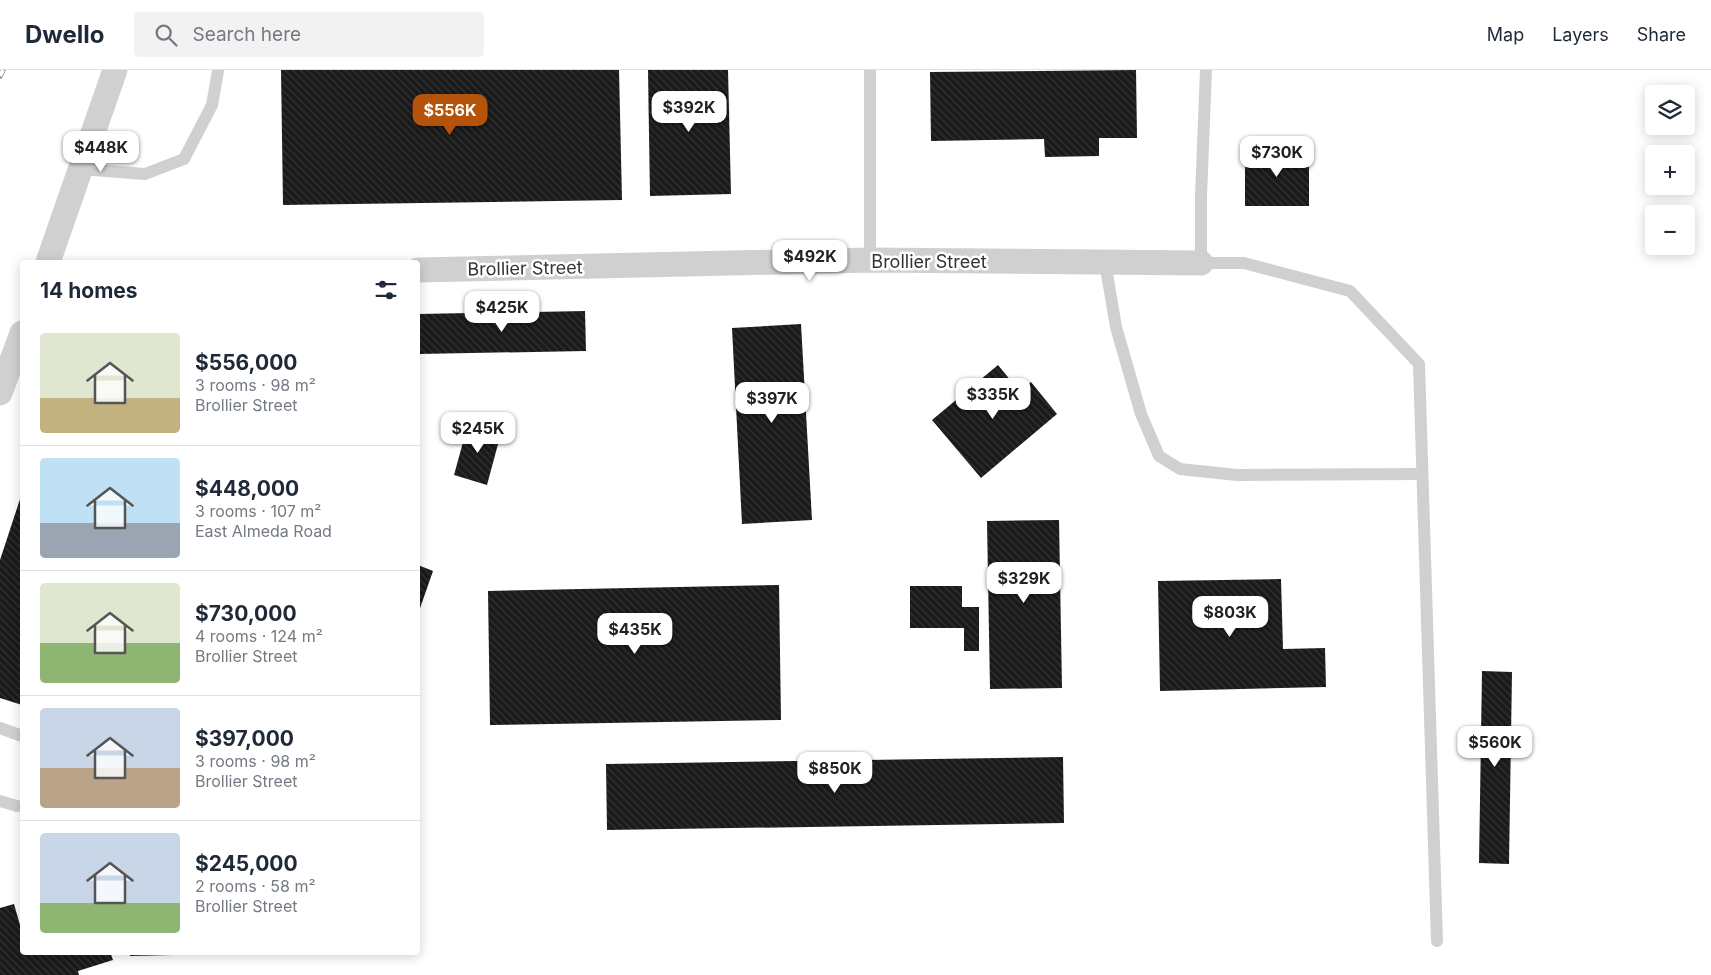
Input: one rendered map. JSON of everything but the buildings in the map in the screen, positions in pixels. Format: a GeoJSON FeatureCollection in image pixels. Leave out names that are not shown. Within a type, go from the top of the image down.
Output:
{"type":"FeatureCollection","features":[{"type":"Feature","properties":{"kind":"street"},"geometry":{"type":"LineString","coordinates":[[49,260],[115,70]]}},
{"type":"Feature","properties":{"kind":"street","name":"Brollier Street"},"geometry":{"type":"LineString","coordinates":[[420,270],[870,260],[1201,263]]}},
{"type":"Feature","properties":{"kind":"street"},"geometry":{"type":"LineString","coordinates":[[0,393],[20,338]]}},
{"type":"Feature","properties":{"kind":"lane"},"geometry":{"type":"LineString","coordinates":[[81,169],[144,174],[184,159],[212,105],[216,70]]}},
{"type":"Feature","properties":{"kind":"lane"},"geometry":{"type":"LineString","coordinates":[[870,70],[870,260]]}},
{"type":"Feature","properties":{"kind":"lane"},"geometry":{"type":"LineString","coordinates":[[1206,70],[1201,196],[1201,263],[1244,263],[1350,291],[1419,364],[1438,941]]}},
{"type":"Feature","properties":{"kind":"lane"},"geometry":{"type":"LineString","coordinates":[[1105,262],[1116,327],[1141,414],[1158,456],[1180,469],[1237,475],[1422,474]]}},
{"type":"Feature","properties":{"kind":"lane"},"geometry":{"type":"LineString","coordinates":[[0,728],[20,735]]}},
{"type":"Feature","properties":{"kind":"lane"},"geometry":{"type":"LineString","coordinates":[[0,801],[18,806]]}},
{"type":"Feature","properties":{"kind":"railway"},"geometry":{"type":"LineString","coordinates":[[0,76],[3,70]]}}]}
